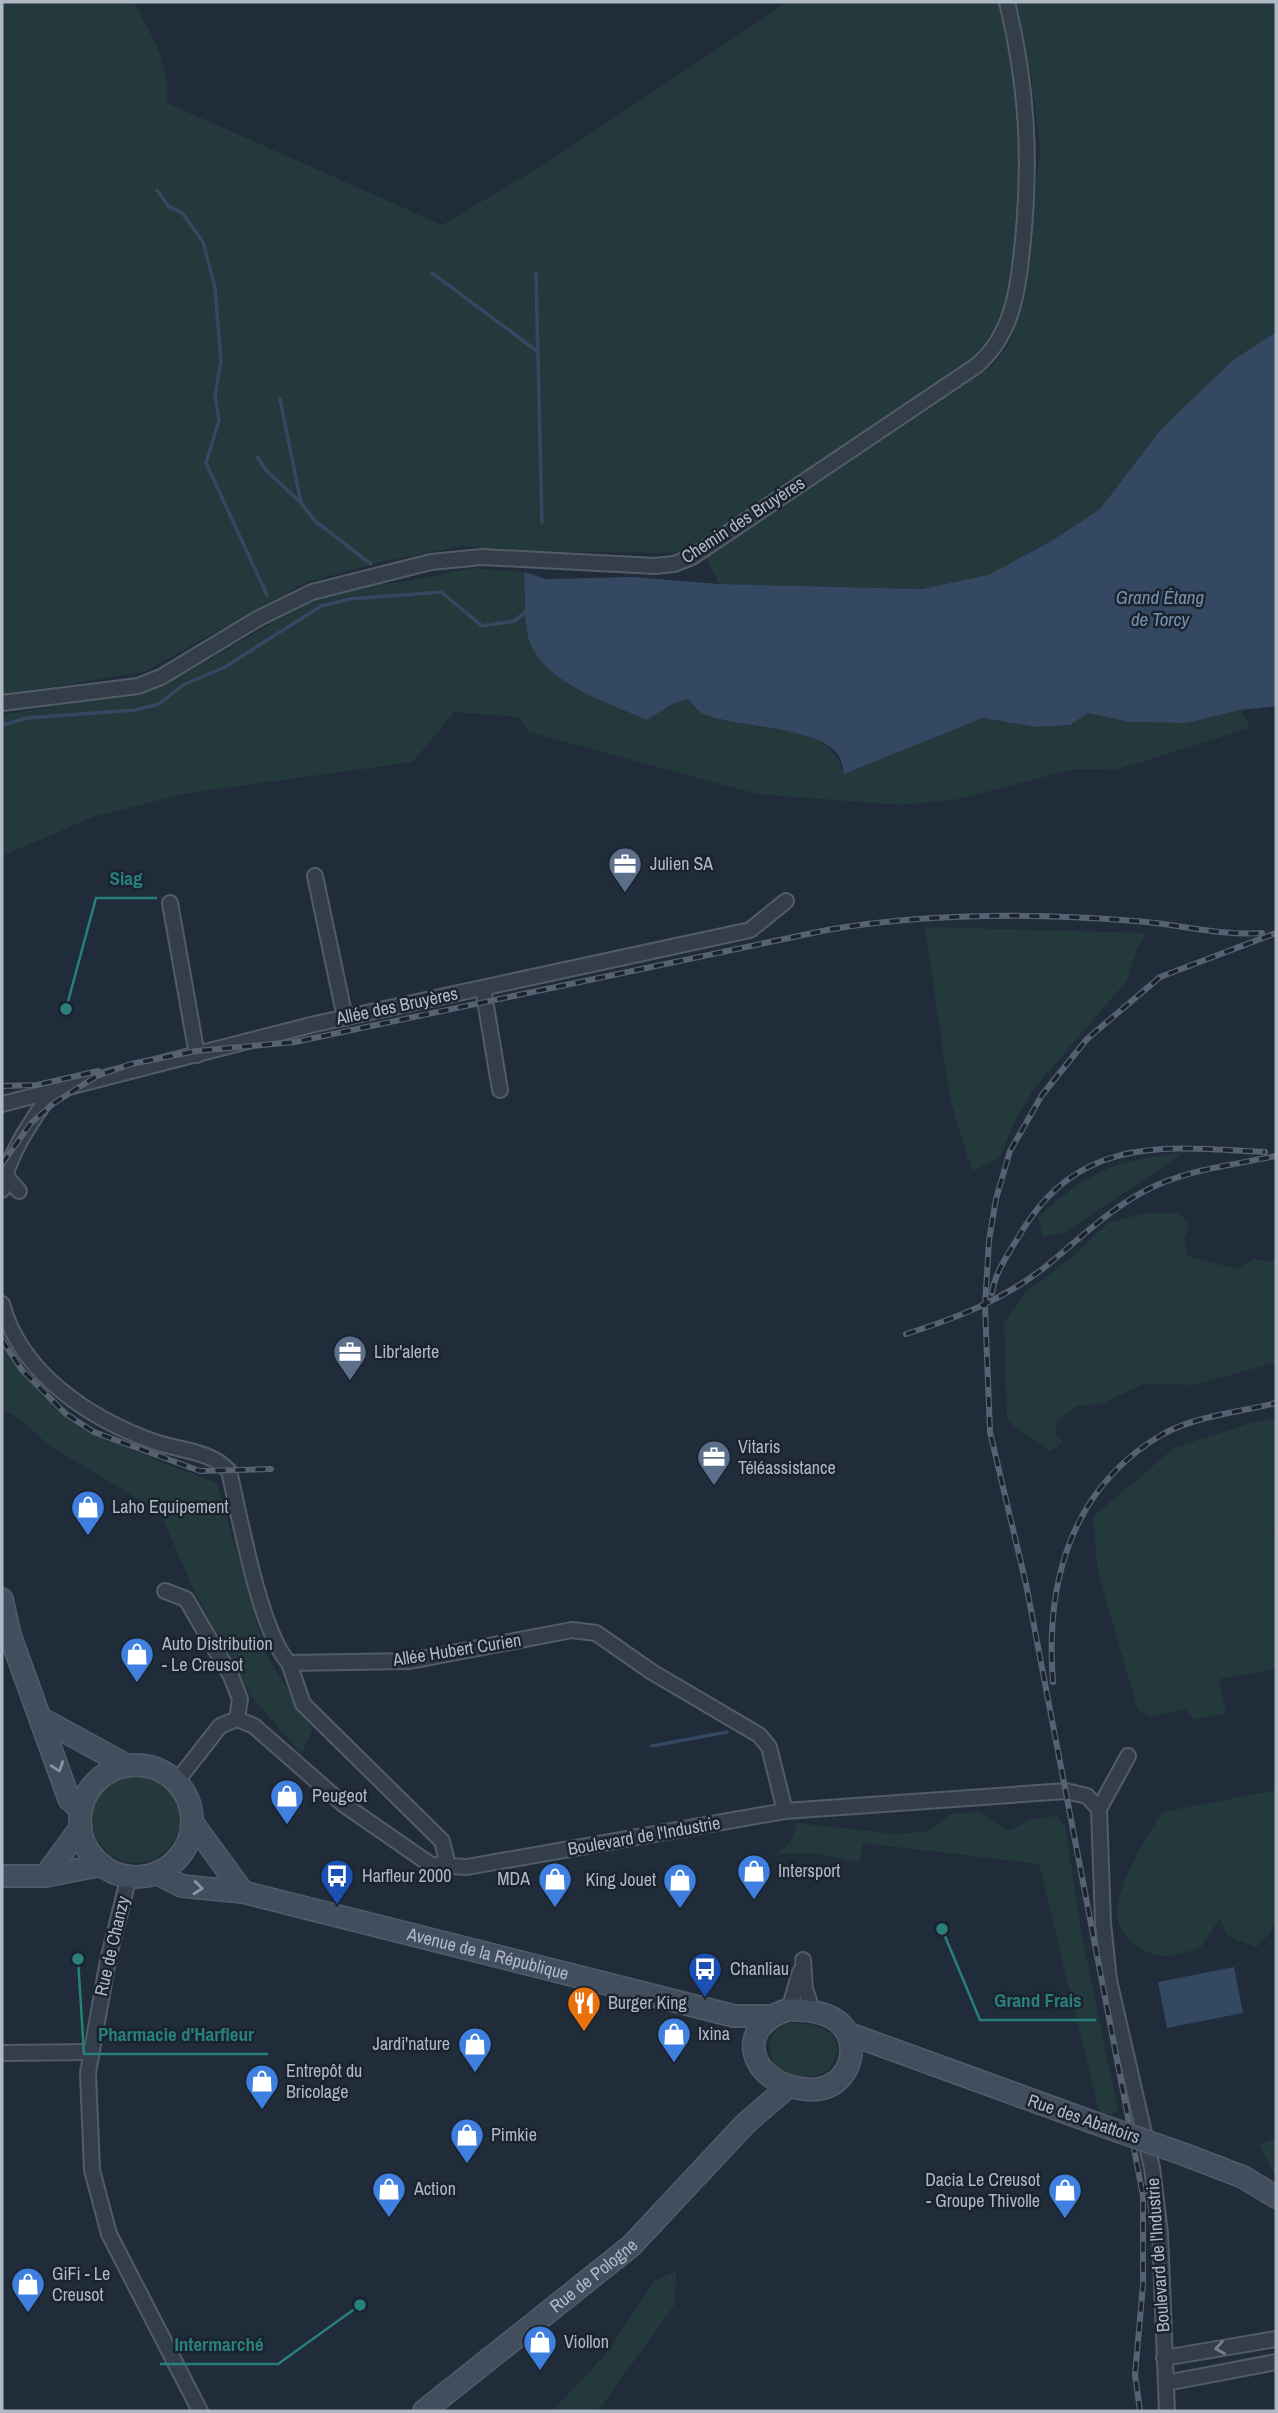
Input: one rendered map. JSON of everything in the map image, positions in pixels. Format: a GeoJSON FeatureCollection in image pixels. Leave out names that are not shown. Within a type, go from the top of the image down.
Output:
{"type":"FeatureCollection","features":[{"type":"Feature","properties":{"kind":"street","name":"Chemin des Bruyères"},"geometry":{"type":"LineString","coordinates":[[2,703],[138,686],[161,677],[259,618],[312,592],[430,562],[482,557],[626,566],[674,565],[692,557],[976,366],[992,353],[1009,321],[1020,277],[1028,187],[1027,113],[1007,2]]}},
{"type":"Feature","properties":{"kind":"street"},"geometry":{"type":"LineString","coordinates":[[315,876],[345,1018]]}},
{"type":"Feature","properties":{"kind":"street","name":"Allée des Bruyères"},"geometry":{"type":"LineString","coordinates":[[2,1104],[345,1018],[750,930],[769,918],[786,901]]}},
{"type":"Feature","properties":{"kind":"street"},"geometry":{"type":"LineString","coordinates":[[170,903],[197,1055]]}},
{"type":"Feature","properties":{"kind":"street"},"geometry":{"type":"LineString","coordinates":[[483,988],[500,1090]]}},
{"type":"Feature","properties":{"kind":"street"},"geometry":{"type":"LineString","coordinates":[[2,1190],[3,1173],[19,1141],[51,1093]]}},
{"type":"Feature","properties":{"kind":"street"},"geometry":{"type":"LineString","coordinates":[[3,1173],[19,1191]]}},
{"type":"Feature","properties":{"kind":"street"},"geometry":{"type":"LineString","coordinates":[[2,1304],[13,1335],[54,1386],[129,1432],[211,1457],[229,1471],[268,1625],[277,1650],[289,1663],[303,1704],[442,1841],[448,1866]]}},
{"type":"Feature","properties":{"kind":"street"},"geometry":{"type":"LineString","coordinates":[[165,1591],[186,1599],[231,1676],[240,1699],[237,1719],[219,1726],[177,1781]]}},
{"type":"Feature","properties":{"kind":"street"},"geometry":{"type":"LineString","coordinates":[[2,1598],[10,1636],[69,1799],[81,1819],[92,1854],[103,1865],[129,1876],[156,1873],[170,1865],[182,1853],[192,1822],[191,1807],[177,1781],[162,1770],[145,1765],[126,1765],[110,1771],[97,1781],[87,1794],[81,1819],[45,1876]]}},
{"type":"Feature","properties":{"kind":"street","name":"Allée Hubert Curien"},"geometry":{"type":"LineString","coordinates":[[289,1663],[410,1661],[572,1630],[596,1633],[652,1672],[759,1735],[769,1747],[785,1811]]}},
{"type":"Feature","properties":{"kind":"street"},"geometry":{"type":"LineString","coordinates":[[42,1719],[126,1765]]}},
{"type":"Feature","properties":{"kind":"street","name":"Boulevard de l'Industrie"},"geometry":{"type":"LineString","coordinates":[[237,1719],[254,1726],[343,1804],[431,1865],[467,1867],[785,1811],[1066,1791],[1087,1796],[1099,1809],[1103,1923],[1109,1980],[1152,2168],[1160,2233],[1167,2411]]}},
{"type":"Feature","properties":{"kind":"street"},"geometry":{"type":"LineString","coordinates":[[1099,1809],[1128,1756]]}},
{"type":"Feature","properties":{"kind":"street"},"geometry":{"type":"LineString","coordinates":[[192,1822],[216,1859],[243,1892]]}},
{"type":"Feature","properties":{"kind":"street"},"geometry":{"type":"LineString","coordinates":[[2,1876],[45,1876],[103,1865]]}},
{"type":"Feature","properties":{"kind":"street","name":"Avenue de la République"},"geometry":{"type":"LineString","coordinates":[[156,1873],[182,1886],[243,1892],[734,2016],[781,2013]]}},
{"type":"Feature","properties":{"kind":"street","name":"Rue de Chanzy"},"geometry":{"type":"LineString","coordinates":[[129,1876],[108,1960],[88,2073],[92,2170],[109,2234],[200,2411]]}},
{"type":"Feature","properties":{"kind":"street"},"geometry":{"type":"LineString","coordinates":[[781,2013],[813,2012],[837,2021],[847,2034],[851,2050],[848,2065],[839,2080],[829,2086],[809,2090],[788,2087],[764,2074],[757,2061],[756,2040],[760,2028],[781,2013],[803,1961],[806,1989],[813,2012]]}},
{"type":"Feature","properties":{"kind":"street"},"geometry":{"type":"LineString","coordinates":[[734,2016],[756,2040]]}},
{"type":"Feature","properties":{"kind":"street","name":"Rue des Abattoirs"},"geometry":{"type":"LineString","coordinates":[[847,2034],[888,2051],[1183,2154],[1243,2177],[1276,2197]]}},
{"type":"Feature","properties":{"kind":"street"},"geometry":{"type":"LineString","coordinates":[[848,2065],[888,2051]]}},
{"type":"Feature","properties":{"kind":"street"},"geometry":{"type":"LineString","coordinates":[[2,2053],[91,2052]]}},
{"type":"Feature","properties":{"kind":"street","name":"Rue de Pologne"},"geometry":{"type":"LineString","coordinates":[[746,2123],[760,2092],[764,2074]]}},
{"type":"Feature","properties":{"kind":"street","name":"Rue de Pologne"},"geometry":{"type":"LineString","coordinates":[[424,2411],[631,2246],[746,2123],[788,2087]]}},
{"type":"Feature","properties":{"kind":"street"},"geometry":{"type":"LineString","coordinates":[[1164,2358],[1276,2339]]}},
{"type":"Feature","properties":{"kind":"street"},"geometry":{"type":"LineString","coordinates":[[1166,2383],[1276,2362]]}},
{"type":"Feature","properties":{"kind":"green space"},"geometry":{"type":"Polygon","coordinates":[[[2,2],[134,2],[163,62],[167,103],[442,225],[548,162],[787,2],[1001,2],[1013,62],[1021,154],[1019,215],[1010,294],[989,337],[956,372],[690,548],[671,553],[506,551],[463,546],[380,562],[305,583],[144,672],[2,695],[2,2]]]}},
{"type":"Feature","properties":{"kind":"green space"},"geometry":{"type":"Polygon","coordinates":[[[1015,2],[1276,2],[1276,332],[1233,360],[1161,429],[1100,509],[1048,543],[988,575],[922,589],[719,584],[706,558],[991,367],[1007,348],[1024,301],[1040,147],[1031,77],[1015,2]]]}},
{"type":"Feature","properties":{"kind":"green space"},"geometry":{"type":"Polygon","coordinates":[[[472,568],[524,572],[530,642],[647,720],[674,703],[688,699],[706,712],[728,720],[799,734],[819,741],[835,754],[844,774],[983,718],[1036,727],[1070,725],[1088,713],[1129,722],[1185,723],[1241,710],[1250,728],[1115,770],[1073,769],[960,799],[900,805],[757,794],[529,732],[518,717],[454,712],[413,762],[183,794],[93,817],[2,856],[2,715],[151,690],[202,664],[305,603],[369,585],[404,582],[472,568]]]}},
{"type":"Feature","properties":{"kind":"green space"},"geometry":{"type":"Polygon","coordinates":[[[925,927],[1146,933],[1136,952],[1127,981],[1034,1088],[1013,1125],[1000,1157],[972,1171],[950,1099],[925,927]]]}},
{"type":"Feature","properties":{"kind":"green space"},"geometry":{"type":"Polygon","coordinates":[[[1183,1153],[1064,1233],[1043,1237],[1038,1217],[1088,1178],[1139,1159],[1183,1153]]]}},
{"type":"Feature","properties":{"kind":"green space"},"geometry":{"type":"Polygon","coordinates":[[[1179,1213],[1189,1224],[1184,1240],[1188,1256],[1236,1269],[1253,1259],[1276,1262],[1276,1362],[1195,1385],[1144,1384],[1101,1404],[1077,1406],[1057,1421],[1055,1435],[1063,1442],[1050,1452],[1007,1419],[1004,1322],[1026,1292],[1078,1252],[1108,1223],[1141,1214],[1179,1213]]]}},
{"type":"Feature","properties":{"kind":"green space"},"geometry":{"type":"Polygon","coordinates":[[[2,1340],[19,1369],[41,1393],[66,1414],[124,1446],[217,1483],[266,1654],[312,1729],[302,1754],[250,1695],[195,1593],[160,1512],[50,1446],[18,1418],[2,1409],[2,1340]]]}},
{"type":"Feature","properties":{"kind":"green space"},"geometry":{"type":"Polygon","coordinates":[[[1276,1418],[1276,1528],[1272,1533],[1276,1538],[1276,1665],[1271,1670],[1219,1679],[1226,1713],[1194,1720],[1185,1709],[1152,1717],[1138,1710],[1098,1574],[1093,1517],[1174,1448],[1247,1424],[1276,1418]]]}},
{"type":"Feature","properties":{"kind":"green space"},"geometry":{"type":"Polygon","coordinates":[[[136,1775],[161,1782],[173,1794],[180,1819],[173,1844],[161,1856],[136,1863],[111,1856],[99,1844],[92,1819],[99,1794],[111,1782],[136,1775]]]}},
{"type":"Feature","properties":{"kind":"green space"},"geometry":{"type":"Polygon","coordinates":[[[1276,1790],[1276,1915],[1270,1933],[1256,1947],[1227,1936],[1220,1918],[1201,1947],[1182,1953],[1155,1955],[1131,1941],[1120,1927],[1117,1910],[1119,1899],[1134,1859],[1163,1812],[1276,1790]]]}},
{"type":"Feature","properties":{"kind":"green space"},"geometry":{"type":"Polygon","coordinates":[[[979,1812],[1009,1831],[1032,1819],[1057,1816],[1065,1826],[1082,1935],[1118,2112],[1100,2115],[1039,1864],[863,1843],[859,1862],[819,1854],[776,1854],[790,1843],[797,1823],[896,1834],[928,1831],[951,1814],[979,1812]]]}},
{"type":"Feature","properties":{"kind":"green space"},"geometry":{"type":"Polygon","coordinates":[[[789,2023],[813,2025],[832,2035],[838,2050],[829,2070],[808,2077],[792,2075],[773,2063],[769,2042],[776,2030],[789,2023]]]}},
{"type":"Feature","properties":{"kind":"green space"},"geometry":{"type":"Polygon","coordinates":[[[1276,2138],[1276,2178],[1259,2145],[1276,2138]]]}},
{"type":"Feature","properties":{"kind":"green space"},"geometry":{"type":"Polygon","coordinates":[[[676,2271],[675,2304],[598,2411],[552,2411],[606,2354],[654,2281],[676,2271]]]}},
{"type":"Feature","properties":{"kind":"water","name":"Grand Étang de Torcy"},"geometry":{"type":"Polygon","coordinates":[[[1276,332],[1276,706],[1241,710],[1186,723],[1129,722],[1088,713],[1070,725],[1036,727],[983,718],[844,774],[840,758],[831,747],[817,740],[778,729],[718,719],[702,713],[688,699],[674,703],[647,720],[581,691],[565,681],[538,658],[530,643],[524,572],[545,579],[634,577],[719,584],[922,589],[988,575],[1048,543],[1100,509],[1161,429],[1233,360],[1276,332]]]}},
{"type":"Feature","properties":{"kind":"water"},"geometry":{"type":"Polygon","coordinates":[[[1234,1967],[1243,2013],[1167,2028],[1158,1982],[1234,1967]]]}},
{"type":"Feature","properties":{"kind":"waterway"},"geometry":{"type":"LineString","coordinates":[[157,190],[168,206],[182,213],[203,242],[215,288],[221,361],[215,396],[219,420],[206,463],[267,595]]}},
{"type":"Feature","properties":{"kind":"waterway"},"geometry":{"type":"LineString","coordinates":[[432,273],[537,351]]}},
{"type":"Feature","properties":{"kind":"waterway"},"geometry":{"type":"LineString","coordinates":[[536,274],[542,522]]}},
{"type":"Feature","properties":{"kind":"waterway"},"geometry":{"type":"LineString","coordinates":[[280,399],[301,503],[315,521],[371,564]]}},
{"type":"Feature","properties":{"kind":"waterway"},"geometry":{"type":"LineString","coordinates":[[257,457],[266,470],[299,501]]}},
{"type":"Feature","properties":{"kind":"waterway"},"geometry":{"type":"LineString","coordinates":[[2,725],[27,718],[135,710],[159,704],[183,685],[225,667],[321,606],[350,599],[441,592],[482,626],[514,621],[531,608]]}},
{"type":"Feature","properties":{"kind":"waterway"},"geometry":{"type":"LineString","coordinates":[[652,1746],[727,1732]]}},
{"type":"Feature","properties":{"kind":"railway"},"geometry":{"type":"LineString","coordinates":[[2,1164],[31,1123],[54,1103],[97,1076],[131,1064],[196,1051],[295,1042],[827,930],[903,920],[1020,916],[1135,921],[1230,933],[1262,933]]}},
{"type":"Feature","properties":{"kind":"railway"},"geometry":{"type":"LineString","coordinates":[[1140,2411],[1135,2375],[1143,2285],[1143,2196],[1026,1584],[990,1432],[985,1306],[989,1240],[996,1199],[1010,1151],[1042,1095],[1087,1039],[1160,977],[1276,933]]}},
{"type":"Feature","properties":{"kind":"railway"},"geometry":{"type":"LineString","coordinates":[[2,1086],[37,1085],[98,1071]]}},
{"type":"Feature","properties":{"kind":"railway"},"geometry":{"type":"LineString","coordinates":[[992,1293],[1004,1261],[1022,1231],[1046,1200],[1071,1177],[1099,1162],[1129,1153],[1160,1149],[1265,1152]]}},
{"type":"Feature","properties":{"kind":"railway"},"geometry":{"type":"LineString","coordinates":[[906,1334],[961,1314],[1013,1289],[1045,1267],[1112,1212],[1157,1185],[1201,1171],[1276,1156]]}},
{"type":"Feature","properties":{"kind":"railway"},"geometry":{"type":"LineString","coordinates":[[2,1340],[22,1370],[66,1414],[94,1432],[200,1471],[271,1469]]}},
{"type":"Feature","properties":{"kind":"railway"},"geometry":{"type":"LineString","coordinates":[[1053,1682],[1054,1609],[1060,1574],[1070,1541],[1086,1510],[1106,1481],[1132,1456],[1176,1428],[1276,1403]]}},
{"type":"Feature","properties":{"kind":"place","name":"Julien SA"},"geometry":{"type":"Point","coordinates":[625,894]}},
{"type":"Feature","properties":{"kind":"place","name":"Siag"},"geometry":{"type":"Point","coordinates":[66,1009]}},
{"type":"Feature","properties":{"kind":"place","name":"Libr'alerte"},"geometry":{"type":"Point","coordinates":[350,1382]}},
{"type":"Feature","properties":{"kind":"place","name":"Vitaris Téléassistance"},"geometry":{"type":"Point","coordinates":[714,1487]}},
{"type":"Feature","properties":{"kind":"place","name":"Laho Equipement"},"geometry":{"type":"Point","coordinates":[88,1537]}},
{"type":"Feature","properties":{"kind":"place","name":"Auto Distribution - Le Creusot"},"geometry":{"type":"Point","coordinates":[137,1684]}},
{"type":"Feature","properties":{"kind":"place","name":"Peugeot"},"geometry":{"type":"Point","coordinates":[287,1826]}},
{"type":"Feature","properties":{"kind":"place","name":"Intersport"},"geometry":{"type":"Point","coordinates":[754,1901]}},
{"type":"Feature","properties":{"kind":"place","name":"Harfleur 2000"},"geometry":{"type":"Point","coordinates":[337,1906]}},
{"type":"Feature","properties":{"kind":"place","name":"MDA"},"geometry":{"type":"Point","coordinates":[555,1909]}},
{"type":"Feature","properties":{"kind":"place","name":"King Jouet"},"geometry":{"type":"Point","coordinates":[680,1910]}},
{"type":"Feature","properties":{"kind":"place","name":"Grand Frais"},"geometry":{"type":"Point","coordinates":[942,1929]}},
{"type":"Feature","properties":{"kind":"place","name":"Pharmacie d'Harfleur"},"geometry":{"type":"Point","coordinates":[78,1959]}},
{"type":"Feature","properties":{"kind":"place","name":"Chanliau"},"geometry":{"type":"Point","coordinates":[705,1999]}},
{"type":"Feature","properties":{"kind":"place","name":"Burger King"},"geometry":{"type":"Point","coordinates":[584,2033]}},
{"type":"Feature","properties":{"kind":"place","name":"Ixina"},"geometry":{"type":"Point","coordinates":[674,2064]}},
{"type":"Feature","properties":{"kind":"place","name":"Jardi'nature"},"geometry":{"type":"Point","coordinates":[475,2074]}},
{"type":"Feature","properties":{"kind":"place","name":"Entrepôt du Bricolage"},"geometry":{"type":"Point","coordinates":[262,2111]}},
{"type":"Feature","properties":{"kind":"place","name":"Pimkie"},"geometry":{"type":"Point","coordinates":[467,2165]}},
{"type":"Feature","properties":{"kind":"place","name":"Action"},"geometry":{"type":"Point","coordinates":[389,2219]}},
{"type":"Feature","properties":{"kind":"place","name":"Dacia Le Creusot - Groupe Thivolle"},"geometry":{"type":"Point","coordinates":[1065,2220]}},
{"type":"Feature","properties":{"kind":"place","name":"Intermarché"},"geometry":{"type":"Point","coordinates":[360,2305]}},
{"type":"Feature","properties":{"kind":"place","name":"GiFi - Le Creusot"},"geometry":{"type":"Point","coordinates":[28,2314]}},
{"type":"Feature","properties":{"kind":"place","name":"Viollon"},"geometry":{"type":"Point","coordinates":[540,2372]}}]}
